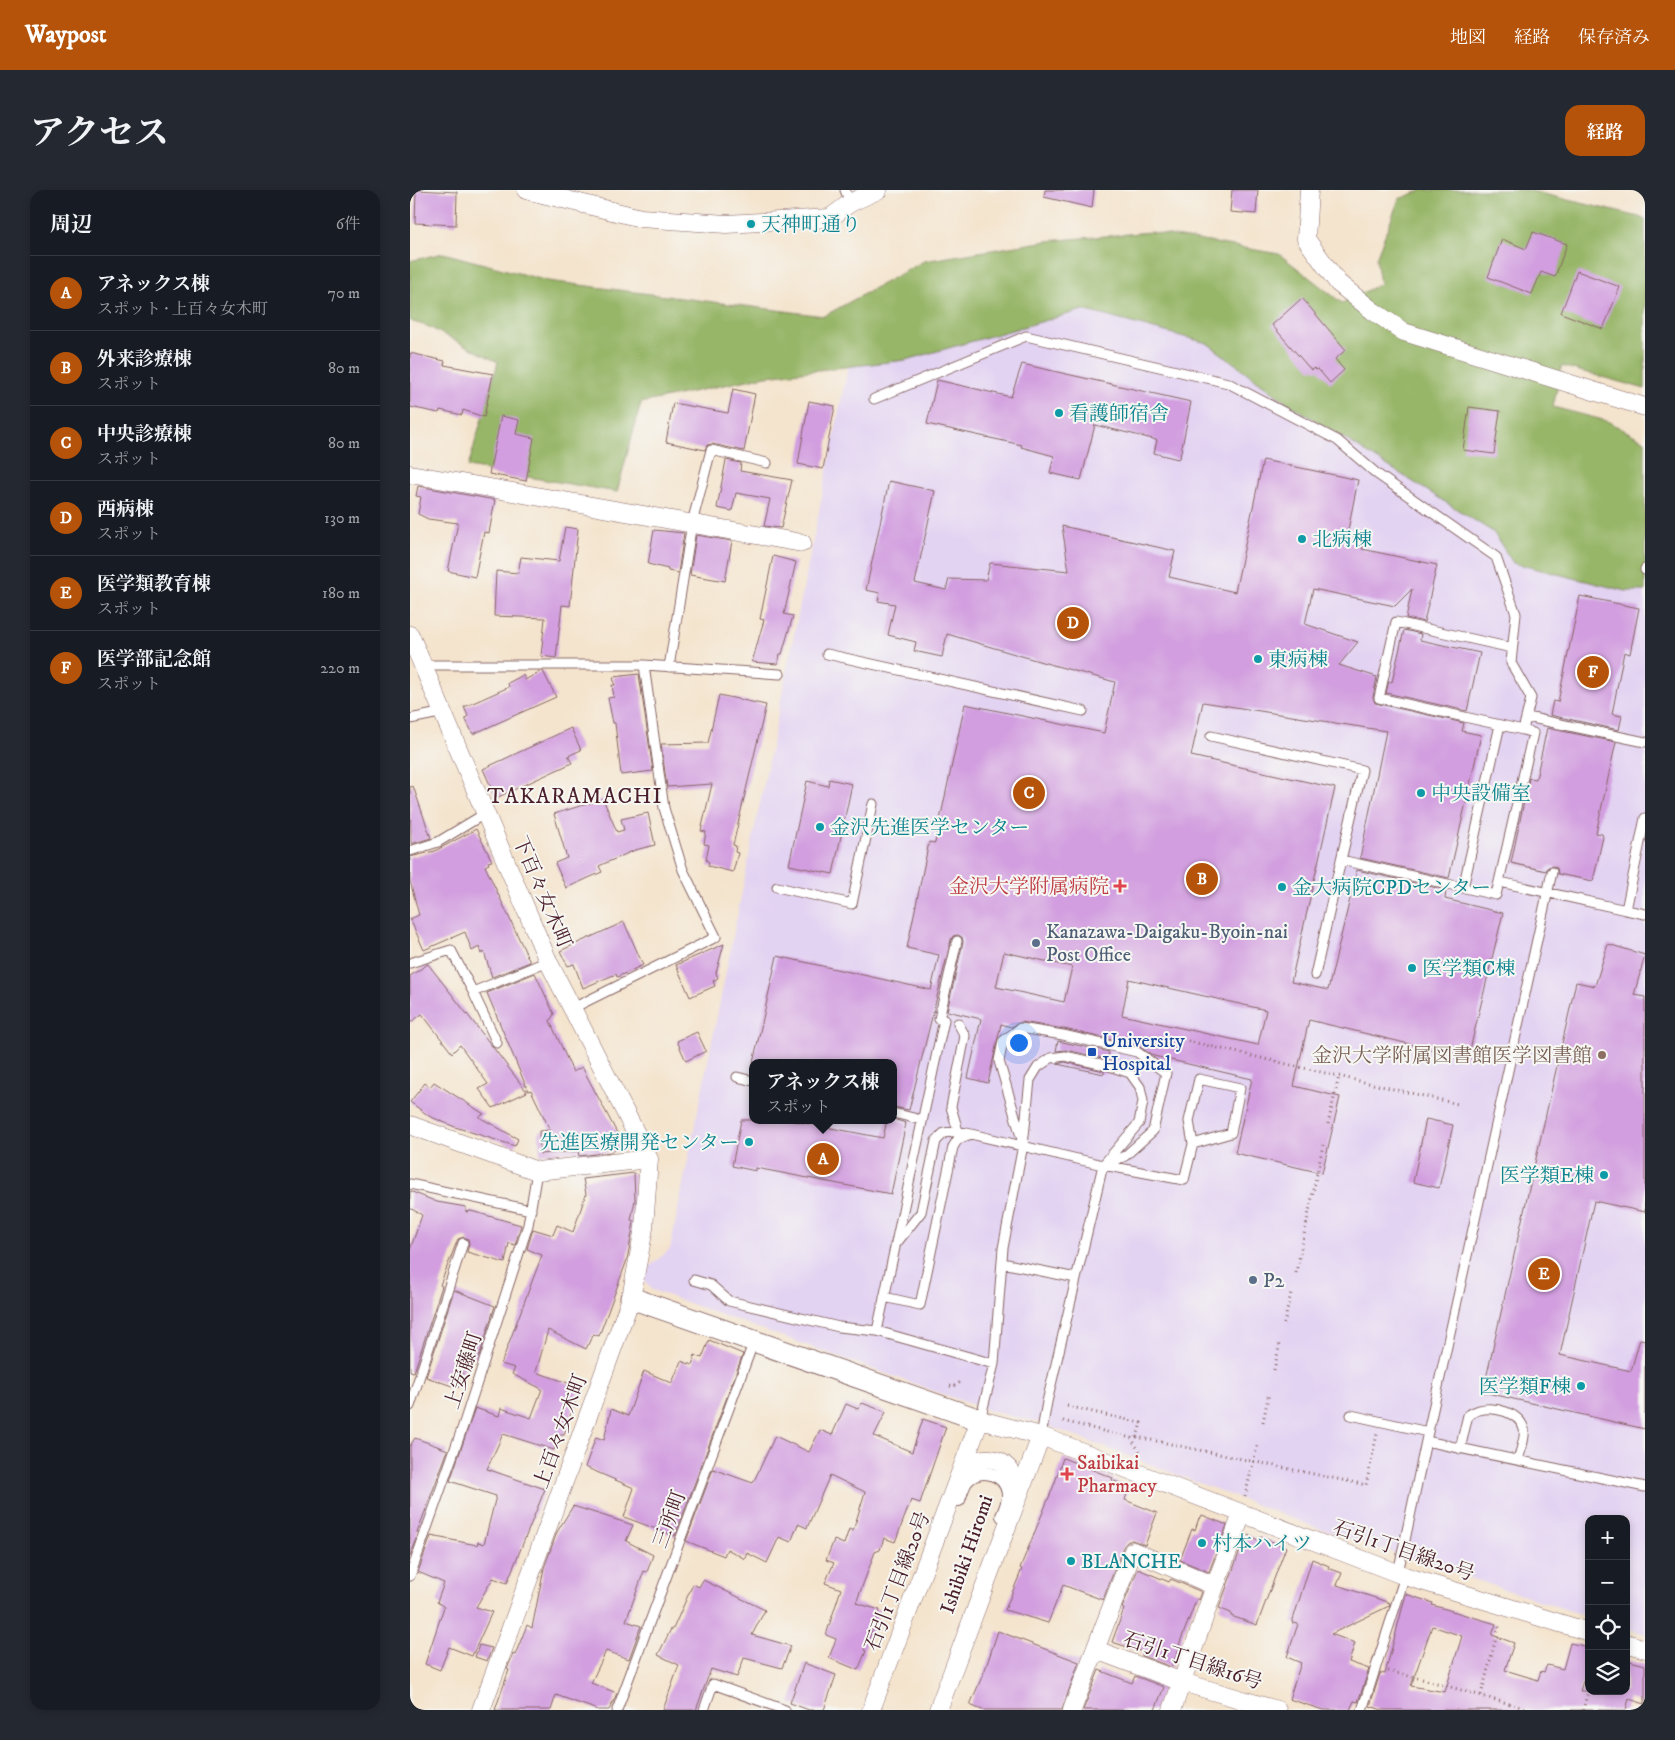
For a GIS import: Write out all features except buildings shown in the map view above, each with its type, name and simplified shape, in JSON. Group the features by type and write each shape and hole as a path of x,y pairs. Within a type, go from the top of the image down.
{"street":[{"path":"526,190 571,195 641,218 726,224 830,218 847,196 878,190"},
{"path":"1310,190 1306,239 1338,283 1404,332 1645,408"},
{"path":"410,474 802,543"},
{"name":"下百々女木町","path":"410,635 548,961 650,1159"},
{"path":"410,1125 537,1171 650,1159"},
{"name":"上百々女木町","path":"480,1710 631,1298 644,1228 650,1159"},
{"path":"631,1298 980,1420"},
{"name":"石引1丁目線20号","path":"872,1710 980,1420 1041,1436 1243,1506 1402,1575 1585,1631"},
{"path":"938,1710 1041,1436"},
{"path":"963,1467 983,1458 997,1460 1009,1468 1021,1490"},
{"name":"Ishibiki Hiromi","path":"880,1710 963,1488 967,1481 977,1474 993,1474 1001,1479 1006,1486 1008,1493 1007,1504 930,1710"},
{"path":"1172,1710 1243,1506"},
{"path":"1072,1710 1133,1551 1215,1586"},
{"path":"1630,1644 1645,1649"},
{"name":"石引1丁目線16号","path":"1096,1650 1182,1682 1271,1709"}],"lane":[{"path":"874,399 1026,336 1228,383 1338,440 1377,474 1496,556 1516,614 1511,663 1531,698 1523,730"},
{"path":"670,667 692,523 711,450 767,463"},
{"path":"1341,860 1496,895 1534,733 1379,698 1396,622 1512,648"},
{"path":"827,654 1083,711"},
{"path":"423,665 644,665 780,674"},
{"path":"573,1008 716,937 683,870 664,808 644,665"},
{"path":"410,719 444,712"},
{"path":"1527,717 1645,742"},
{"path":"1463,888 1500,725"},
{"path":"1211,736 1362,770 1315,975"},
{"path":"777,887 852,904 873,804"},
{"path":"410,851 438,842 486,813"},
{"path":"1626,910 1645,818"},
{"path":"1362,1710 1402,1575 1427,1437 1552,872"},
{"path":"1500,882 1645,914"},
{"path":"877,1331 922,1120 957,941"},
{"path":"410,963 451,950 474,992 497,1043"},
{"path":"474,992 548,961"},
{"path":"958,1024 965,1036 950,1107 958,1131"},
{"path":"1023,1145 999,1061 1003,1041 1020,1028 1063,1035 1137,1052 1166,1072 1153,1131 1125,1156 1103,1165"},
{"path":"980,1420 994,1364 1002,1248 1023,1145 1030,1080 1038,1067 1051,1058 1065,1056 1109,1066 1130,1073 1140,1087 1143,1101 1139,1123 1103,1165 1047,1402 1041,1436"},
{"path":"737,1077 749,1080"},
{"path":"895,1245 920,1212 936,1141 944,1133 958,1131 1103,1165 1184,1180 1193,1144 1189,1121 1198,1079 1240,1088 1231,1133 1193,1144"},
{"path":"897,1115 922,1120"},
{"path":"884,1297 920,1305 953,1147 958,1139 971,1134"},
{"name":"上安藤町","path":"410,1576 463,1426 528,1225 537,1171"},
{"path":"410,1184 531,1210"},
{"path":"410,1406 463,1243"},
{"path":"1002,1262 1076,1278"},
{"path":"694,1280 711,1285 729,1301 840,1327 877,1331 994,1364"},
{"name":"三所町","path":"617,1710 754,1341"},
{"path":"1460,1449 1468,1416 1478,1410 1490,1409 1509,1413 1520,1420 1524,1431 1518,1460"},
{"path":"1352,1414 1460,1449 1645,1486"},
{"path":"704,1710 713,1684 785,1710"}],"path":[{"path":"1188,1041 1458,1104"},
{"path":"1328,1124 1339,1076"},
{"path":"1296,1273 1323,1145"},
{"path":"1284,1324 1291,1293"},
{"path":"1274,1370 1280,1343"},
{"path":"1263,1422 1269,1394"},
{"path":"1067,1406 1141,1423 1137,1437 1366,1485 1378,1431"},
{"path":"1243,1506 1258,1443"},
{"path":"1481,1695 1504,1606"},
{"path":"1375,1668 1531,1710"},
{"path":"1583,1710 1587,1695"}],"shaded area":[{"path":"1081,285 1645,522 1645,1634 1630,1629 1630,1515 1585,1515 1585,1616 1312,1526 1041,1423 990,1411 652,1290 644,1280 649,1267 670,1249 849,362"}],"green space":[{"path":"1422,190 1527,190 1645,220 1645,389 1562,366 1553,407 1607,421 1645,441 1645,591 1626,591 1513,563 1493,532 1286,402 1207,343 1083,310 906,360 766,376 641,403 617,492 468,467 498,362 427,326 410,321 410,261 443,253 548,281 824,316 924,261 1047,241 1151,232 1279,254 1342,303 1380,284 1376,258 1399,199"}],"place":[{"name":"天神町通り","path":"751,224"},
{"name":"看護師宿舎","path":"1059,413"},
{"name":"北病棟","path":"1302,539"},
{"name":"西病棟","path":"1073,623"},
{"name":"東病棟","path":"1258,659"},
{"name":"医学部記念館","path":"1593,672"},
{"name":"中央診療棟","path":"1029,793"},
{"name":"中央設備室","path":"1421,793"},
{"name":"金沢先進医学センター","path":"820,827"},
{"name":"外来診療棟","path":"1202,879"},
{"name":"金沢大学附属病院","path":"1120,886"},
{"name":"金大病院CPDセンター","path":"1282,887"},
{"name":"Kanazawa-Daigaku-Byoin-nai Post Office","path":"1036,943"},
{"name":"医学類C棟","path":"1412,968"},
{"name":"University Hospital","path":"1092,1052"},
{"name":"金沢大学附属図書館医学図書館","path":"1602,1055"},
{"name":"先進医療開発センター","path":"749,1142"},
{"name":"アネックス棟","path":"823,1159"},
{"name":"医学類E棟","path":"1604,1175"},
{"name":"医学類教育棟","path":"1544,1274"},
{"name":"P2","path":"1253,1280"},
{"name":"医学類F棟","path":"1581,1386"},
{"name":"Saibikai Pharmacy","path":"1067,1474"},
{"name":"村本ハイツ","path":"1202,1543"},
{"name":"BLANCHE","path":"1071,1561"}],"district":[{"name":"TAKARAMACHI","path":"575,795"}]}
